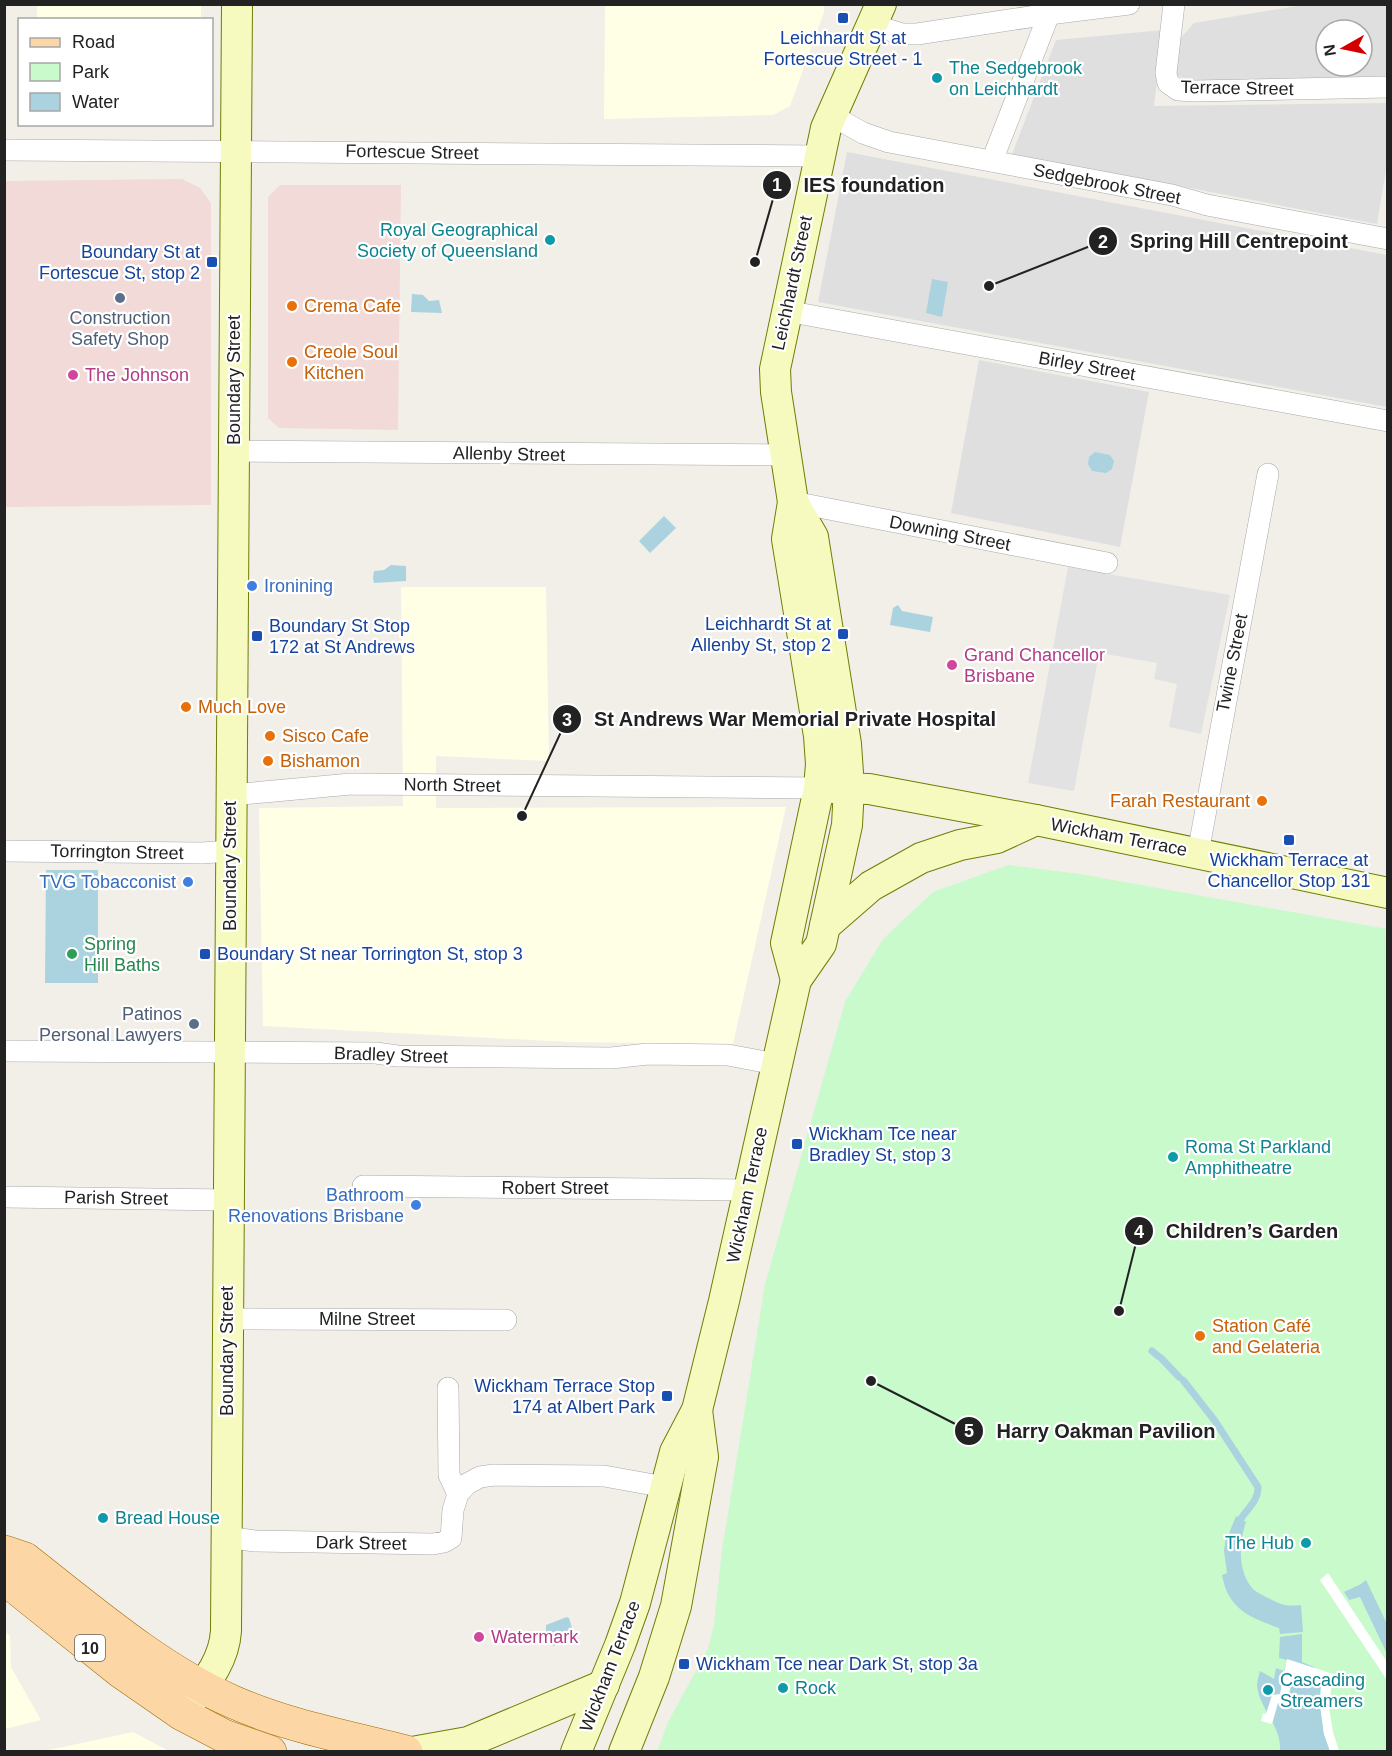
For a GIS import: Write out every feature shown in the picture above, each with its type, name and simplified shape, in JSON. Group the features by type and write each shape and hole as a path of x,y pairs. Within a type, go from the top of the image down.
{"main road":[{"name":"Boundary Street","path":"182,1714 222,1655 225,1641 237,4"},
{"name":"Leichhardt Street","path":"819,788 821,751 787,539 793,502 775,369 826,128 877,15"},
{"name":"Leichhardt Street","path":"793,502 813,537 846,744 849,788"},
{"name":"Wickham Terrace","path":"795,980 786,943 819,788 869,789 1036,820 1388,892"},
{"name":"Wickham Terrace","path":"576,1752 635,1603 675,1452 697,1410 795,980 821,944 847,825 849,788"},
{"path":"825,926 871,886 921,858 960,845 997,838 1036,820"},
{"name":"Wickham Terrace","path":"624,1752 644,1704 675,1606 703,1457 697,1410"},
{"name":"10","path":"4,1552 25,1558 152,1656 230,1701 267,1715 406,1752"},
{"name":"10","path":"4,1574 9,1582 86,1645 182,1714 224,1736 270,1752"},
{"path":"412,1752 468,1742 604,1685"},
{"path":"643,1752 644,1704"}],"street":[{"path":"877,15 902,34 917,34 1129,4"},
{"name":"Terrace Street","path":"1174,4 1166,73 1170,86 1183,91 1388,87"},
{"path":"992,161 1049,14"},
{"name":"Sedgebrook Street","path":"831,115 862,133 882,140 1388,239"},
{"name":"Fortescue Street","path":"4,150 819,156"},
{"name":"Birley Street","path":"786,311 1388,421"},
{"name":"Allenby Street","path":"234,451 785,455"},
{"name":"Twine Street","path":"1198,854 1268,474"},
{"name":"Downing Street","path":"793,502 1107,563"},
{"name":"North Street","path":"231,795 351,784 819,788"},
{"name":"Torrington Street","path":"4,851 230,851"},
{"name":"Bradley Street","path":"4,1051 376,1053 397,1056 611,1058 648,1054 728,1055 776,1064"},
{"name":"Robert Street","path":"363,1186 748,1190"},
{"name":"Parish Street","path":"4,1197 228,1200"},
{"name":"Milne Street","path":"227,1318 506,1320"},
{"name":"Dark Street","path":"226,1537 255,1541 433,1544 451,1538 453,1510 458,1494 449,1475 448,1388"},
{"path":"458,1494 473,1480 495,1475 604,1476 665,1487"}],"shaded area":[{"path":"605,4 824,5 824,12 790,106 773,115 604,119"},
{"path":"37,5 201,5 201,18 37,18"},
{"path":"1303,5 1387,5 1387,76 1374,76 1374,18 1314,18 1314,78 1186,80 1175,74 1179,40 1194,23"},
{"path":"1163,30 1154,106 1387,103 1387,164 1377,224 1012,154 1056,40"},
{"path":"847,152 1387,255 1387,407 818,302"},
{"path":"182,179 200,188 211,203 211,505 5,507 5,181"},
{"path":"280,185 401,185 398,430 279,428 268,418 268,197"},
{"path":"979,360 1149,392 1120,547 951,513"},
{"path":"1068,567 1230,595 1201,734 1169,727 1177,684 1154,679 1157,663 1099,653 1074,791 1028,783"},
{"path":"401,587 546,587 549,761 436,756 436,808 786,807 733,1044 568,1042 263,1026 259,808 403,806"},
{"path":"5,1631 10,1636 11,1667 41,1720 5,1729"},
{"path":"133,1732 169,1751 44,1751"}],"green space":[{"path":"1008,865 1080,874 1387,929 1387,1751 657,1752 668,1722 708,1649 714,1624 722,1550 765,1284 845,1002 883,939 933,892"}],"water":[{"path":"932,279 948,282 942,317 926,313"},
{"path":"412,294 423,295 429,301 439,300 442,313 411,312"},
{"path":"1095,452 1110,455 1114,461 1112,469 1106,473 1092,471 1088,464 1089,457"},
{"path":"664,516 676,528 650,553 639,541"},
{"path":"391,565 406,566 406,581 374,583 374,571 384,570"},
{"path":"898,605 902,611 933,617 930,632 890,625 893,608"},
{"name":"Spring Hill Baths","path":"46,870 98,870 98,983 45,983"},
{"path":"1236,1516 1246,1522 1241,1557 1248,1583 1254,1590 1279,1603 1291,1606 1301,1605 1303,1632 1280,1634 1279,1628 1249,1615 1229,1596 1222,1575 1227,1573 1224,1551 1226,1537"},
{"path":"1366,1580 1387,1624 1387,1654 1360,1597 1349,1600 1344,1592"},
{"path":"567,1617 573,1631 554,1646 546,1643 546,1625"},
{"path":"1302,1634 1302,1662 1314,1667 1321,1684 1320,1705 1324,1734 1330,1751 1280,1751 1278,1734 1259,1694 1257,1683 1260,1671 1274,1679 1276,1668 1284,1671 1287,1660 1279,1658 1280,1637"}],"pier":[{"path":"1328,1573 1387,1662 1387,1680 1320,1580"},
{"path":"1287,1659 1333,1674 1329,1708 1339,1751 1330,1751 1324,1734 1320,1705 1321,1684 1293,1675 1287,1704 1278,1703 1272,1724 1261,1721 1263,1713 1266,1714 1272,1695 1280,1694"}],"waterway":[{"path":"1152,1351 1158,1356"},
{"path":"1161,1358 1179,1377"},
{"path":"1183,1380 1215,1421 1258,1487 1256,1498 1237,1526"}],"place":[{"name":"Leichhardt St at Fortescue Street - 1","path":"843,18"},
{"name":"The Sedgebrook on Leichhardt","path":"937,78"},
{"name":"Royal Geographical Society of Queensland","path":"550,240"},
{"name":"Boundary St at Fortescue St, stop 2","path":"212,262"},
{"name":"IES foundation","path":"755,262"},
{"name":"Spring Hill Centrepoint","path":"989,286"},
{"name":"Construction Safety Shop","path":"120,298"},
{"name":"Crema Cafe","path":"292,306"},
{"name":"Creole Soul Kitchen","path":"292,362"},
{"name":"The Johnson","path":"73,375"},
{"name":"Ironining","path":"252,586"},
{"name":"Leichhardt St at Allenby St, stop 2","path":"843,634"},
{"name":"Boundary St Stop 172 at St Andrews","path":"257,636"},
{"name":"Grand Chancellor Brisbane","path":"952,665"},
{"name":"Much Love","path":"186,707"},
{"name":"Sisco Cafe","path":"270,736"},
{"name":"Bishamon","path":"268,761"},
{"name":"Farah Restaurant","path":"1262,801"},
{"name":"St Andrews War Memorial Private Hospital","path":"522,816"},
{"name":"Wickham Terrace at Chancellor Stop 131","path":"1289,840"},
{"name":"TVG Tobacconist","path":"188,882"},
{"name":"Spring Hill Baths","path":"72,954"},
{"name":"Boundary St near Torrington St, stop 3","path":"205,954"},
{"name":"Patinos Personal Lawyers","path":"194,1024"},
{"name":"Wickham Tce near Bradley St, stop 3","path":"797,1144"},
{"name":"Roma St Parkland Amphitheatre","path":"1173,1157"},
{"name":"Bathroom Renovations Brisbane","path":"416,1205"},
{"name":"Children’s Garden","path":"1119,1311"},
{"name":"Station Café and Gelateria","path":"1200,1336"},
{"name":"Harry Oakman Pavilion","path":"871,1381"},
{"name":"Wickham Terrace Stop 174 at Albert Park","path":"667,1396"},
{"name":"Bread House","path":"103,1518"},
{"name":"The Hub","path":"1306,1543"},
{"name":"Watermark","path":"479,1637"},
{"name":"Wickham Tce near Dark St, stop 3a","path":"684,1664"},
{"name":"Rock","path":"783,1688"},
{"name":"Cascading Streamers","path":"1268,1690"}]}
